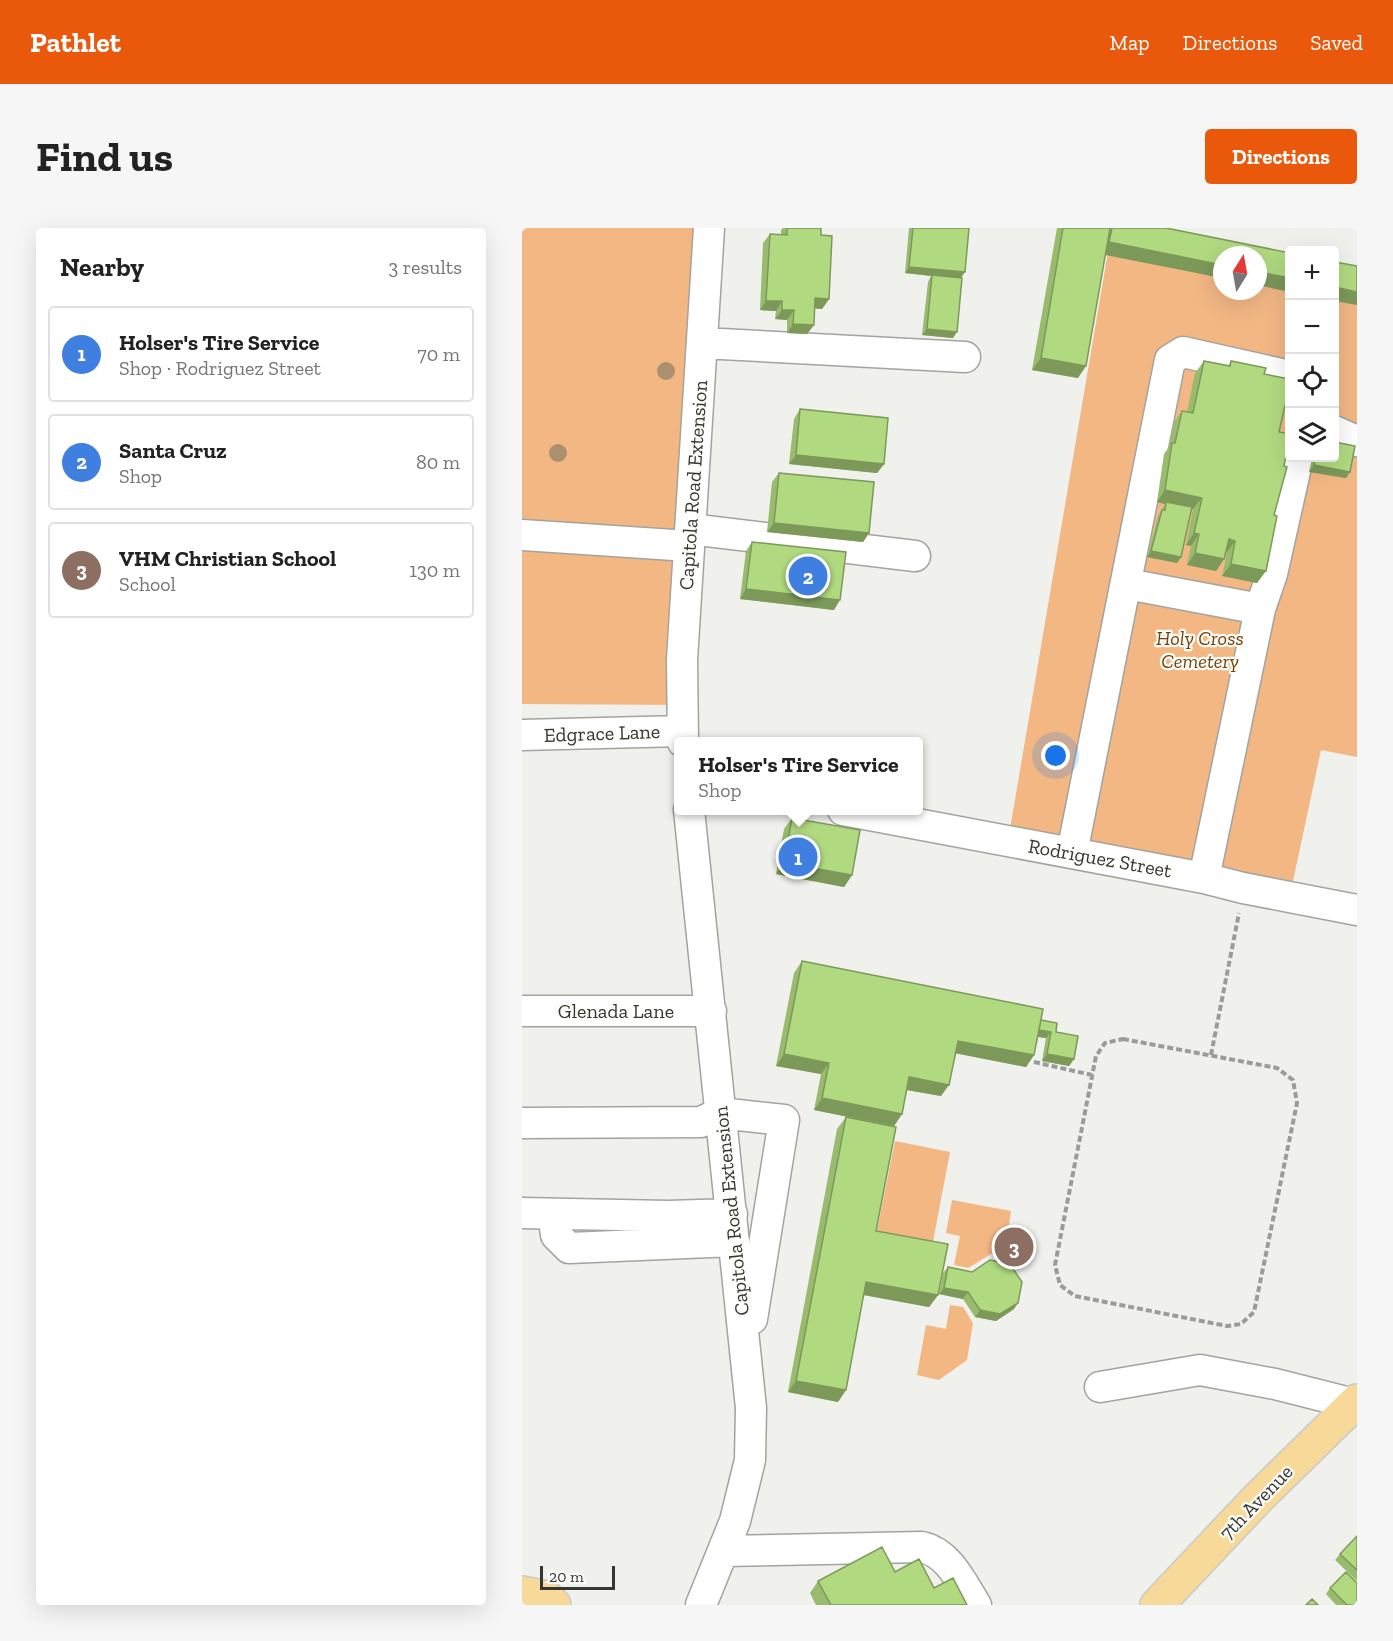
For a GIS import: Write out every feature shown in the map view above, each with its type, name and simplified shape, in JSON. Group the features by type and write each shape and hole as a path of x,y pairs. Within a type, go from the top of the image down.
{"main road":[{"name":"7th Avenue","path":"1157,1605 1258,1498 1355,1402"},
{"path":"522,1593 547,1598 554,1605"}],"street":[{"name":"Capitola Road Extension","path":"683,736 682,660 708,228"},
{"path":"702,343 965,357"},
{"path":"1072,853 1170,360 1183,352 1285,375"},
{"path":"1339,433 1357,441"},
{"path":"1204,878 1260,609 1272,574 1297,462"},
{"path":"522,534 690,538 915,556"},
{"path":"1127,584 1260,609"},
{"name":"Edgrace Lane","path":"522,735 683,736"},
{"name":"Capitola Road Extension","path":"690,815 751,1408 750,1460 735,1521 701,1605"},
{"name":"Rodriguez Street","path":"870,815 1204,878 1357,910"},
{"name":"Glenada Lane","path":"522,1011 711,1011"},
{"path":"522,1123 700,1122 720,1113 783,1120 746,1357"},
{"path":"522,1213 733,1228"},
{"path":"1100,1388 1200,1370 1355,1402"},
{"path":"723,1551 922,1547 935,1550 944,1558 976,1605"}],"path":[{"path":"1211,1055 1244,888"},
{"path":"1123,1039 1211,1055 1277,1068 1293,1080 1297,1103 1254,1312 1241,1324 1227,1326 1075,1296 1060,1285 1054,1265 1096,1056 1105,1043 1123,1039"},
{"path":"1034,1062 1092,1075"}],"green space":[{"path":"522,228 712,228 686,705 522,704"},
{"name":"Holy Cross Cemetery","path":"1110,240 1213,260 1213,300 1267,300 1267,271 1285,275 1285,462 1339,462 1339,285 1357,289 1357,757 1321,750 1290,895 1008,841"},
{"path":"895,1141 950,1152 932,1247 876,1236"},
{"path":"952,1200 1011,1211 1006,1245 968,1268 954,1265 960,1236 946,1233"},
{"path":"950,1305 963,1307 973,1323 967,1360 939,1380 917,1375 926,1325 946,1329"}],"building":[{"path":"787,228 821,228 821,235 832,236 829,299 815,298 814,325 793,324 794,310 782,310 782,301 766,301 770,234 787,235"},
{"path":"913,228 969,228 965,272 909,267"},
{"path":"1063,228 1110,228 1086,366 1041,358"},
{"path":"1112,228 1166,228 1255,246 1213,246 1213,263 1109,242"},
{"path":"1267,248 1285,252 1285,277 1267,274"},
{"path":"1339,263 1357,266 1357,292 1339,288"},
{"path":"932,275 962,278 957,332 927,329"},
{"path":"1204,361 1230,366 1231,361 1266,368 1264,374 1285,378 1285,406 1279,432 1285,433 1284,466 1287,467 1274,515 1277,516 1266,571 1231,564 1235,541 1229,539 1224,559 1195,553 1199,534 1194,533 1202,498 1165,490 1172,443 1175,443 1182,411 1193,413"},
{"path":"800,409 888,418 884,464 796,455"},
{"path":"1339,443 1355,446 1350,472 1314,465 1314,462 1339,462"},
{"path":"779,473 874,482 869,533 774,523"},
{"path":"1166,502 1192,507 1181,557 1151,551"},
{"path":"752,542 846,552 840,600 746,589"},
{"path":"792,818 860,830 852,875 784,863"},
{"path":"802,961 1043,1009 1034,1055 958,1041 949,1085 909,1077 902,1114 822,1098 829,1063 784,1054"},
{"path":"1041,1020 1057,1023 1056,1032 1078,1036 1074,1059 1047,1054 1051,1032 1039,1030"},
{"path":"846,1117 896,1127 876,1231 948,1244 938,1295 866,1282 846,1390 796,1381"},
{"path":"990,1260 1010,1264 1022,1282 1018,1303 1000,1314 980,1310 968,1292 944,1288 948,1267 972,1272"},
{"path":"1357,1536 1357,1570 1340,1554"},
{"path":"882,1547 895,1572 919,1559 934,1588 953,1578 967,1605 831,1605 818,1581"},
{"path":"1346,1572 1357,1583 1357,1605 1347,1605 1330,1588"},
{"path":"1312,1599 1318,1605 1306,1605"}],"place":[{"name":"Santa Cruz","path":"808,576"},
{"name":"Holser's Tire Service","path":"798,857"},
{"name":"VHM Christian School","path":"1014,1247"}]}
